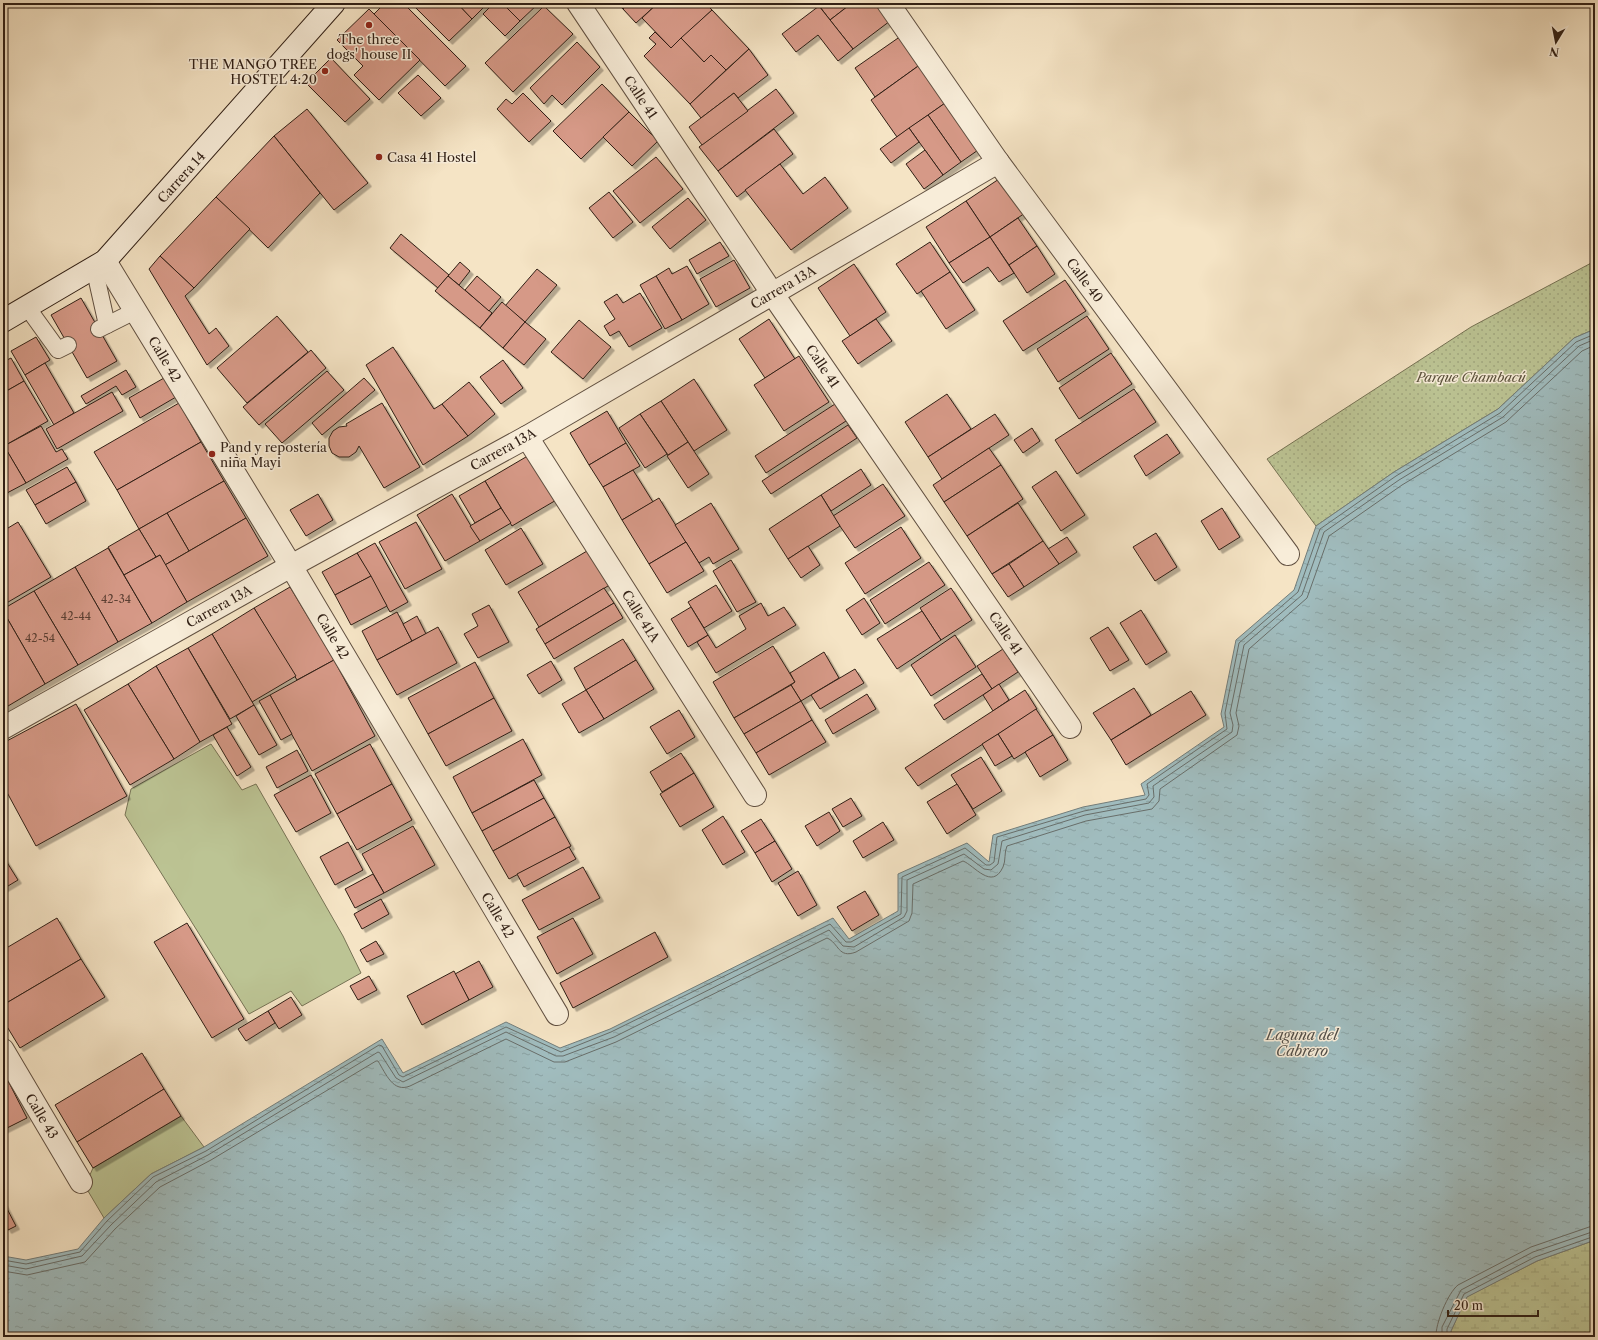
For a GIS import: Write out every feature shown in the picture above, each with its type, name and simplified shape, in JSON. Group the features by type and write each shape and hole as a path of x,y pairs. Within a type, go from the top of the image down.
{"street":[{"name":"Carrera 14","path":"3,321 100,264 334,3"},
{"name":"Calle 41","path":"578,3 772,293 1070,727"},
{"name":"Calle 40","path":"888,3 998,162 1288,554"},
{"name":"Carrera 13A","path":"3,728 291,566 527,437 998,162"},
{"name":"Calle 42","path":"100,264 135,310 291,566 557,1014"},
{"name":"Calle 41A","path":"527,437 755,795"},
{"name":"Calle 43","path":"3,1050 81,1182"}],"lane":[{"path":"100,264 103,327 135,310"},
{"path":"27,307 58,350 68,345"}],"green space":[{"name":"Parque Chambacú","path":"1595,261 1595,329 1574,338 1498,409 1394,472 1316,526 1267,459 1471,327"},
{"path":"211,744 242,790 256,784 343,936 361,973 302,1006 291,991 249,1014 125,815 131,789"},
{"path":"181,1116 204,1147 151,1174 104,1218 85,1186 93,1168"},
{"path":"1595,1240 1595,1337 1451,1337 1451,1331 1466,1297 1537,1261"}],"water":[{"name":"Laguna del Cabrero","path":"1595,329 1595,1240 1537,1261 1467,1297 1451,1331 1451,1337 3,1337 3,1256 26,1260 78,1249 104,1218 151,1174 204,1147 382,1039 403,1073 506,1022 560,1048 610,1029 833,918 849,939 898,911 898,874 967,843 989,862 993,835 1083,807 1145,795 1141,784 1224,727 1221,714 1236,640 1294,590 1316,526 1394,472 1498,409 1574,338"}],"building":[{"path":"385,3 403,3 466,66 445,86 374,14"},
{"path":"411,3 457,3 472,19 449,41"},
{"path":"457,3 488,3 472,19"},
{"path":"494,3 502,3 520,21 505,36 483,14"},
{"path":"502,3 539,3 520,21"},
{"path":"617,3 629,3 623,9"},
{"path":"629,3 658,3 636,23 623,9"},
{"path":"658,3 705,3 712,10 671,48 642,18"},
{"path":"817,3 852,3 830,20"},
{"path":"852,3 877,3 890,21 853,49 830,20"},
{"path":"544,6 573,34 513,92 485,63"},
{"path":"819,6 853,49 838,61 818,35 796,52 782,34"},
{"path":"369,9 420,60 379,100 354,75 363,66 337,40"},
{"path":"712,10 749,49 726,70 711,55 704,62 681,38"},
{"path":"655,32 671,48 681,38 704,62 711,55 726,70 690,104 644,56 656,44 649,38"},
{"path":"901,36 921,64 875,97 855,68"},
{"path":"577,42 600,67 562,105 552,95 544,104 530,88"},
{"path":"749,49 768,75 738,98 734,93 701,118 690,104"},
{"path":"331,58 370,99 345,122 306,83"},
{"path":"921,64 948,101 897,137 871,100"},
{"path":"418,75 441,98 421,116 398,93"},
{"path":"602,84 629,112 581,159 553,131"},
{"path":"776,89 794,113 718,171 699,147"},
{"path":"523,93 551,121 529,142 497,109 506,99 512,104"},
{"path":"734,93 748,111 702,145 689,127"},
{"path":"948,101 981,148 961,162 928,115"},
{"path":"307,109 368,183 334,210 274,136"},
{"path":"629,112 658,141 632,166 603,137"},
{"path":"928,115 961,162 943,175 909,128"},
{"path":"909,128 919,142 891,163 880,149"},
{"path":"774,129 793,154 737,197 718,171"},
{"path":"274,136 320,193 268,248 216,197"},
{"path":"925,150 943,175 924,189 906,164"},
{"path":"656,157 683,189 640,223 613,191"},
{"path":"780,164 803,194 825,177 848,208 791,250 745,190"},
{"path":"1002,177 1025,213 990,237 966,201"},
{"path":"609,192 633,222 613,238 589,208"},
{"path":"216,197 250,229 194,288 160,256"},
{"path":"688,198 706,220 670,249 652,227"},
{"path":"966,201 990,237 949,263 926,227"},
{"path":"1018,218 1037,246 1009,265 990,237"},
{"path":"401,234 449,275 438,288 390,248"},
{"path":"990,237 1014,273 999,282 988,267 963,283 949,263"},
{"path":"720,242 729,256 697,274 689,260"},
{"path":"930,242 950,272 917,294 896,264"},
{"path":"1037,246 1055,274 1027,293 1009,265"},
{"path":"160,256 194,288 185,296 209,334 216,328 229,346 207,365 149,269"},
{"path":"734,260 750,288 716,307 700,279"},
{"path":"460,262 470,271 459,285 448,276"},
{"path":"854,264 886,312 850,336 818,288"},
{"path":"687,266 709,304 682,320 656,276 669,268 672,274"},
{"path":"537,269 557,285 525,322 505,306"},
{"path":"950,272 975,310 946,329 921,291"},
{"path":"448,276 492,313 480,328 435,291"},
{"path":"477,276 501,297 489,311 465,290"},
{"path":"656,276 682,320 665,329 640,285"},
{"path":"1065,280 1086,311 1023,351 1003,321"},
{"path":"640,293 662,328 629,347 619,331 610,336 604,326 615,319 604,302 617,294 623,303"},
{"path":"81,298 117,361 87,378 51,315"},
{"path":"502,302 525,322 503,348 480,328"},
{"path":"277,316 308,352 247,403 217,368"},
{"path":"1087,316 1109,349 1058,382 1037,349"},
{"path":"769,319 795,359 765,378 739,339"},
{"path":"876,319 892,341 858,364 842,341"},
{"path":"579,320 611,347 583,379 551,352"},
{"path":"525,322 546,339 524,365 503,348"},
{"path":"36,337 50,360 25,375 11,351"},
{"path":"393,347 434,409 442,404 468,436 423,465 366,365"},
{"path":"311,350 326,368 259,425 243,407"},
{"path":"1111,353 1132,384 1079,419 1059,388"},
{"path":"799,356 829,402 784,431 754,385"},
{"path":"11,358 24,381 3,393 3,362"},
{"path":"503,360 523,388 501,404 480,377"},
{"path":"45,363 74,413 54,425 25,375"},
{"path":"126,370 136,387 122,395 116,386 86,404 81,396"},
{"path":"327,371 344,390 282,443 265,424"},
{"path":"164,378 176,397 140,418 129,398"},
{"path":"364,378 375,390 322,435 312,423"},
{"path":"694,379 727,430 694,451 661,401"},
{"path":"24,381 48,421 4,446 3,393"},
{"path":"469,382 495,414 468,436 442,404"},
{"path":"1134,389 1156,422 1077,474 1055,440"},
{"path":"112,392 123,411 57,449 46,429"},
{"path":"947,394 971,429 928,457 905,422"},
{"path":"661,401 688,442 668,455 640,414"},
{"path":"179,403 201,442 117,490 94,452"},
{"path":"382,403 420,467 384,488 359,446 356,452 349,457 339,457 332,453 329,446 329,438 333,431 339,427 347,426 346,424"},
{"path":"835,404 846,421 766,473 755,456"},
{"path":"607,411 626,443 589,465 570,433"},
{"path":"640,414 667,454 645,468 619,428"},
{"path":"995,414 1009,435 942,479 928,457"},
{"path":"848,425 857,438 771,494 762,481"},
{"path":"41,426 56,452 62,449 68,459 26,483 4,446"},
{"path":"1032,428 1040,441 1023,453 1014,440"},
{"path":"1167,434 1180,453 1146,476 1134,456"},
{"path":"201,442 224,481 139,529 117,490"},
{"path":"688,442 709,474 688,488 667,456"},
{"path":"626,443 640,466 603,487 589,465"},
{"path":"3,444 26,483 7,493 3,486"},
{"path":"989,448 1001,465 944,502 933,485"},
{"path":"531,454 558,499 512,526 485,481"},
{"path":"1001,465 1023,499 967,536 944,502"},
{"path":"67,467 76,482 35,505 26,490"},
{"path":"861,469 871,485 831,511 821,495"},
{"path":"633,470 653,502 622,520 603,487"},
{"path":"1056,471 1085,515 1061,531 1032,487"},
{"path":"224,481 246,518 189,551 167,513"},
{"path":"485,481 501,508 475,523 459,496"},
{"path":"76,482 86,501 46,524 35,505"},
{"path":"883,484 905,516 855,548 833,516"},
{"path":"318,494 333,520 306,536 290,510"},
{"path":"452,494 480,541 445,561 417,515"},
{"path":"821,495 840,526 788,559 769,529"},
{"path":"659,498 686,542 649,564 622,520"},
{"path":"711,503 739,549 713,564 709,557 699,563 675,525"},
{"path":"1018,503 1043,541 992,574 967,536"},
{"path":"501,508 511,523 480,541 470,526"},
{"path":"1222,508 1240,537 1219,550 1201,521"},
{"path":"167,513 189,551 165,565 160,555 156,557 139,529"},
{"path":"246,518 268,556 187,602 165,565"},
{"path":"18,522 51,577 3,605 3,531"},
{"path":"416,522 442,569 405,589 379,542"},
{"path":"901,527 921,558 865,594 845,563"},
{"path":"521,528 543,564 506,585 485,550"},
{"path":"139,529 156,557 124,575 108,547"},
{"path":"1156,533 1177,567 1155,581 1133,547"},
{"path":"1067,537 1077,552 1059,564 1048,549"},
{"path":"1043,541 1059,564 1024,587 1009,564"},
{"path":"686,542 704,571 667,593 649,564"},
{"path":"375,543 408,602 390,612 357,553"},
{"path":"808,546 820,565 801,578 788,559"},
{"path":"108,548 152,623 118,642 75,567"},
{"path":"592,548 613,583 539,627 518,592"},
{"path":"357,553 371,576 335,595 322,572"},
{"path":"160,555 187,602 152,623 124,575"},
{"path":"731,560 756,602 737,612 713,571"},
{"path":"929,562 945,585 885,624 870,600"},
{"path":"1009,564 1024,587 1008,597 992,574"},
{"path":"75,567 118,642 78,665 34,591"},
{"path":"371,576 387,606 351,625 335,595"},
{"path":"716,585 732,611 704,628 688,602"},
{"path":"290,587 334,660 297,680 254,608"},
{"path":"604,588 614,603 545,644 536,629"},
{"path":"951,588 972,620 941,640 920,608"},
{"path":"34,591 78,665 45,684 3,611 3,609"},
{"path":"864,598 880,623 862,635 846,610"},
{"path":"614,603 623,618 554,659 545,644"},
{"path":"761,603 768,616 784,607 796,625 716,673 697,642 708,635 716,648 746,629 739,616"},
{"path":"489,605 509,642 478,658 464,634 478,626 472,614"},
{"path":"691,607 708,635 688,647 671,619"},
{"path":"254,608 296,676 252,702 212,634"},
{"path":"1141,610 1167,652 1146,665 1120,623"},
{"path":"3,611 45,684 3,709"},
{"path":"922,611 941,640 897,669 877,639"},
{"path":"397,612 412,641 377,660 362,631"},
{"path":"417,616 426,634 412,641 403,624"},
{"path":"438,627 457,663 397,695 377,660"},
{"path":"1108,627 1129,660 1110,671 1090,638"},
{"path":"212,634 254,705 230,719 188,648"},
{"path":"955,635 976,667 931,696 911,665"},
{"path":"623,639 636,660 586,690 574,668"},
{"path":"773,646 795,682 734,718 713,682"},
{"path":"188,648 232,724 200,742 156,666"},
{"path":"1003,649 1018,672 992,689 977,666"},
{"path":"824,652 839,678 801,701 791,685 795,682 790,673"},
{"path":"334,660 375,736 312,771 270,695"},
{"path":"636,660 654,689 604,719 586,690"},
{"path":"551,661 562,680 539,694 527,675"},
{"path":"475,662 494,698 428,734 408,698"},
{"path":"156,666 200,742 174,759 128,684"},
{"path":"855,669 864,683 820,709 811,695"},
{"path":"982,674 992,689 944,720 934,705"},
{"path":"128,684 174,759 130,785 84,710"},
{"path":"999,684 1009,700 993,711 983,695"},
{"path":"791,685 801,701 744,734 734,718"},
{"path":"1134,688 1151,715 1111,740 1093,713"},
{"path":"586,690 604,719 579,733 562,704"},
{"path":"1025,690 1037,709 918,786 905,768"},
{"path":"1191,691 1206,715 1126,765 1111,740"},
{"path":"867,694 876,709 833,734 825,720"},
{"path":"270,695 292,734 281,740 259,701"},
{"path":"494,698 512,731 446,766 428,734"},
{"path":"801,701 812,720 756,753 744,734"},
{"path":"76,704 127,796 36,846 3,785 3,743"},
{"path":"254,705 277,745 259,755 236,716"},
{"path":"1036,709 1053,735 1014,759 998,734"},
{"path":"679,710 695,737 667,754 650,727"},
{"path":"812,720 826,742 769,775 756,753"},
{"path":"227,727 251,767 237,776 213,735"},
{"path":"998,734 1012,756 995,766 982,744"},
{"path":"1053,735 1068,760 1040,777 1025,752"},
{"path":"523,739 542,775 472,813 453,777"},
{"path":"370,744 392,784 337,814 315,774"},
{"path":"297,750 308,771 277,788 266,767"},
{"path":"681,753 694,773 662,792 650,772"},
{"path":"981,757 1002,791 973,809 951,775"},
{"path":"694,773 714,807 680,827 660,794"},
{"path":"311,775 331,813 296,832 274,795"},
{"path":"534,780 544,798 482,831 472,813"},
{"path":"392,784 412,820 357,850 337,814"},
{"path":"957,784 976,815 947,834 927,802"},
{"path":"544,798 555,817 493,851 482,831"},
{"path":"851,798 862,816 843,827 832,809"},
{"path":"829,812 840,831 817,846 805,826"},
{"path":"723,816 745,852 723,865 702,830"},
{"path":"555,817 571,846 509,879 493,851"},
{"path":"761,819 775,841 755,853 741,831"},
{"path":"883,822 894,840 863,858 853,841"},
{"path":"413,826 435,865 384,893 362,854"},
{"path":"775,841 792,869 772,882 755,853"},
{"path":"348,842 363,870 335,885 320,857"},
{"path":"569,847 576,859 524,887 517,874"},
{"path":"3,856 18,880 3,889"},
{"path":"583,867 600,898 539,930 522,900"},
{"path":"798,871 817,905 798,916 778,883"},
{"path":"373,874 384,893 355,908 345,889"},
{"path":"865,891 879,915 852,931 837,907"},
{"path":"381,899 389,914 362,929 354,914"},
{"path":"57,918 81,959 3,1005 3,950"},
{"path":"573,918 593,954 557,974 537,937"},
{"path":"187,923 244,1019 212,1038 154,942"},
{"path":"655,932 668,957 573,1008 560,983"},
{"path":"376,941 384,954 367,962 360,950"},
{"path":"81,959 105,997 20,1048 3,1020 3,1005"},
{"path":"479,961 493,987 469,1000 455,974"},
{"path":"454,971 469,1000 422,1025 407,996"},
{"path":"369,976 377,990 358,1000 350,986"},
{"path":"291,997 302,1015 279,1029 268,1011"},
{"path":"268,1011 275,1023 246,1041 238,1029"},
{"path":"142,1053 164,1089 77,1142 55,1105"},
{"path":"3,1071 27,1118 3,1130"},
{"path":"164,1089 181,1116 93,1168 77,1142"},
{"path":"3,1201 16,1226 8,1230 3,1222"}],"place":[{"name":"The three dogs' house II","path":"369,25"},
{"name":"THE MANGO TREE HOSTEL 4:20","path":"325,71"},
{"name":"Casa 41 Hostel","path":"379,157"},
{"name":"Pand y repostería niña Mayi","path":"212,454"}]}
